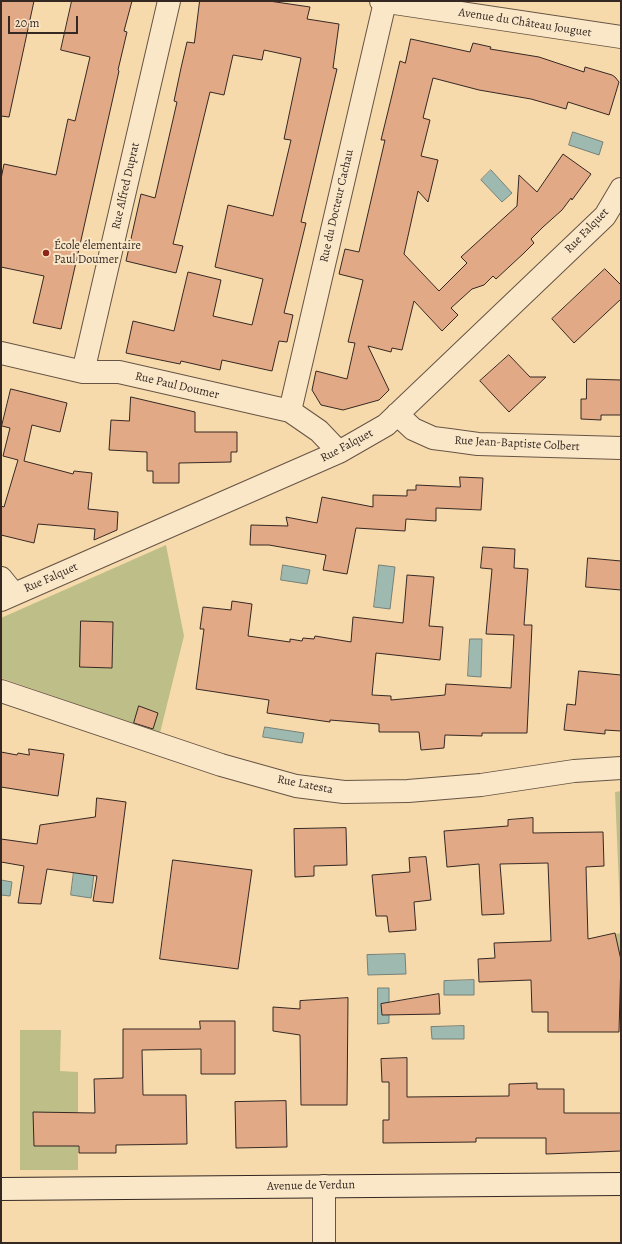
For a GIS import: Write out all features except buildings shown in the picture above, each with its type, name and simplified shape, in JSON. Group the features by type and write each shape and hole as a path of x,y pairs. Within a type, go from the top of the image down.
{"street":[{"name":"Rue Alfred Duprat","path":"83,372 169,1"},
{"name":"Avenue du Château Jouguet","path":"383,1 621,37"},
{"name":"Rue du Docteur Cachau","path":"290,411 383,1"},
{"name":"Rue Falquet","path":"8,598 339,452 386,425 605,216 621,189"},
{"name":"Rue Paul Doumer","path":"1,353 83,372 119,372 290,411 319,431 339,452"},
{"name":"Rue Jean-Baptiste Colbert","path":"397,414 413,428 433,438 443,440 478,444 621,448"},
{"path":"1,578 8,598"},
{"name":"Rue Latesta","path":"1,691 221,765 296,786 344,792 408,791 481,785 574,770 621,768"},
{"name":"Avenue de Verdun","path":"1,1190 621,1184"},
{"path":"324,1186 324,1243"}],"green space":[{"path":"166,545 184,636 160,733 1,678 1,618"},
{"path":"621,791 621,933 615,792"},
{"path":"621,933 621,963 601,969 594,938"},
{"path":"20,1030 61,1030 60,1071 78,1072 78,1170 20,1170"}],"water":[{"path":"573,132 603,142 599,155 569,145"},
{"path":"491,170 512,193 502,202 481,180"},
{"path":"283,565 310,570 307,584 281,580"},
{"path":"379,565 395,567 390,609 374,607"},
{"path":"470,639 482,639 481,677 468,676"},
{"path":"265,727 304,733 302,743 263,737"},
{"path":"74,871 94,874 91,898 71,895"},
{"path":"1,880 12,882 10,896 1,895"},
{"path":"405,954 406,974 368,975 367,955"},
{"path":"474,980 474,995 444,995 444,981"},
{"path":"378,988 389,988 389,1023 378,1024"},
{"path":"464,1026 464,1039 432,1039 431,1027"}],"place":[{"name":"École élementaire Paul Doumer","path":"46,253"}]}
